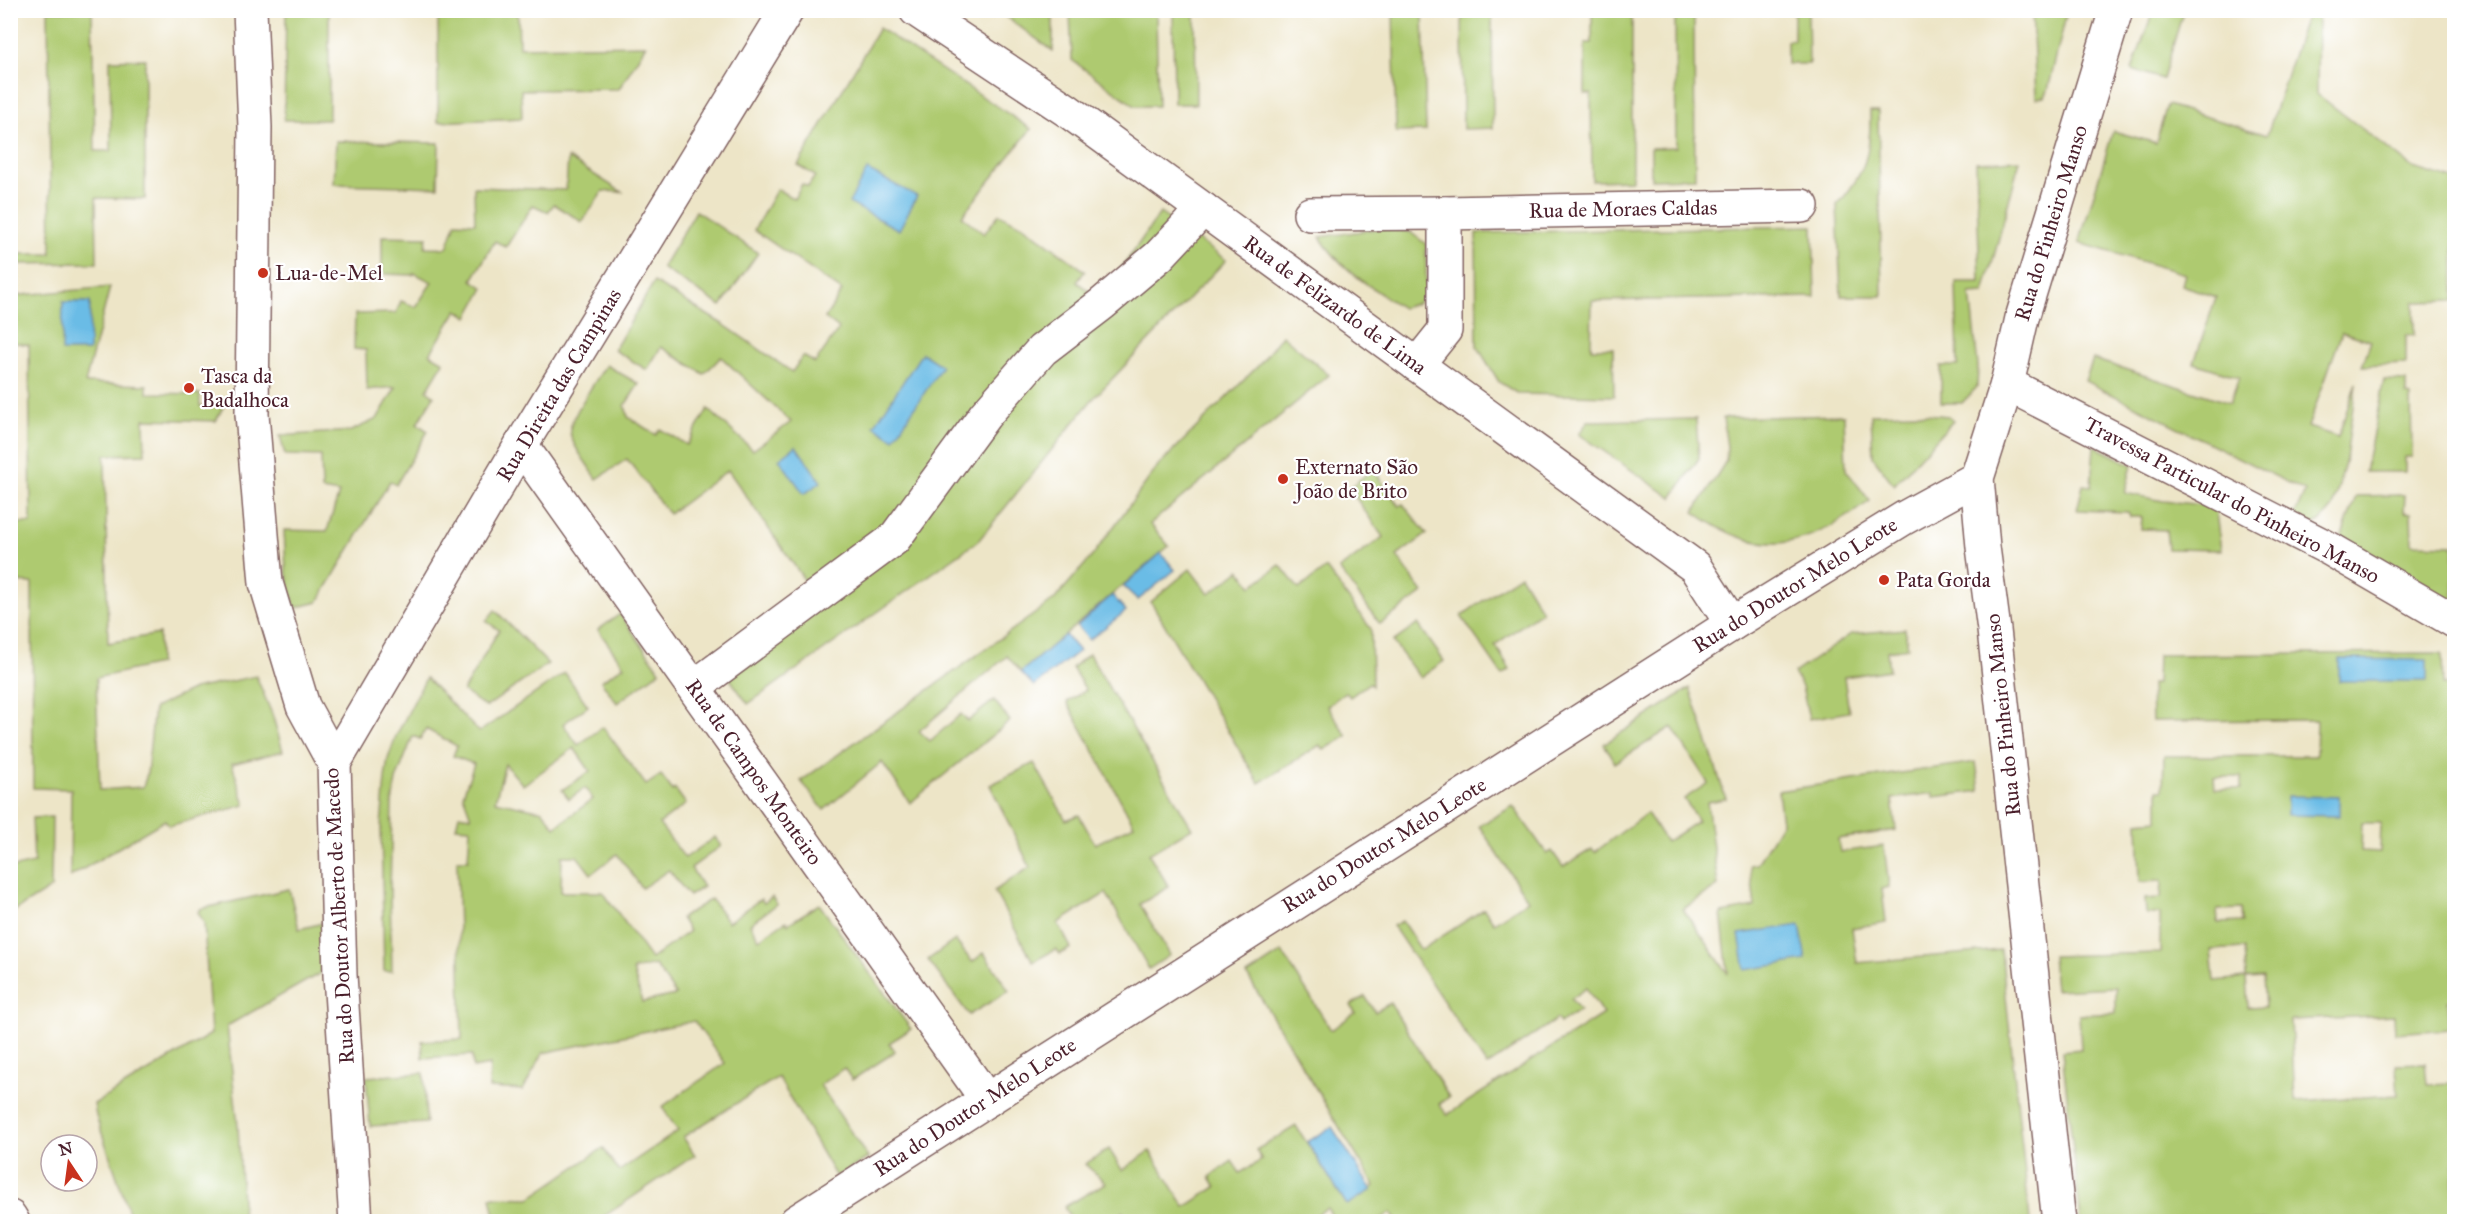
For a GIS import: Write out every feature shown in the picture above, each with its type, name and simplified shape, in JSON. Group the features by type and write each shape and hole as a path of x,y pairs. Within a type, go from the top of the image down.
{"street":[{"name":"Rua do Doutor Alberto de Macedo","path":"250,10 255,127 252,414 266,583 303,705 334,763 340,975 356,1221"},
{"name":"Rua Direita das Campinas","path":"334,763 521,445 788,10"},
{"name":"Rua de Felizardo de Lima","path":"916,10 1068,111 1695,567 1732,624"},
{"name":"Rua do Pinheiro Manso","path":"2059,1221 1977,478 2007,384 2022,318 2116,10"},
{"name":"Rua de Moraes Caldas","path":"1310,214 1802,206"},
{"path":"694,687 894,539 985,415 1042,350 1102,304 1158,256 1203,209"},
{"path":"1418,364 1445,330 1445,213"},
{"name":"Travessa Particular do Pinheiro Manso","path":"2007,384 2330,549 2454,621"},
{"name":"Rua de Campos Monteiro","path":"521,445 987,1100"},
{"name":"Rua do Doutor Melo Leote","path":"796,1221 1732,624 1904,518 1977,478"},
{"path":"10,1217 13,1221"}],"green space":[{"path":"48,11 92,11 95,151 111,151 110,60 145,59 145,199 96,198 97,263 11,264 11,254 51,254"},
{"path":"286,11 329,11 329,120 284,120"},
{"path":"438,11 518,13 519,47 646,45 619,89 521,90 522,118 438,122"},
{"path":"1393,11 1423,11 1426,131 1396,132"},
{"path":"1462,11 1492,11 1493,128 1463,129"},
{"path":"1592,11 1632,11 1632,180 1592,181 1591,94 1585,94 1585,43 1592,43"},
{"path":"1675,11 1694,11 1695,178 1651,179 1651,148 1676,147"},
{"path":"1794,11 1808,11 1809,64 1787,64 1787,41 1794,40"},
{"path":"2032,11 2067,12 2048,90 2045,97 2036,98"},
{"path":"2153,11 2183,12 2163,79 2132,70"},
{"path":"2308,11 2318,11 2317,94 2413,168 2454,180 2454,301 2414,302 2414,335 2406,335 2406,364 2362,366 2371,341 2342,332 2308,427 2338,437 2356,383 2346,459 2333,507 2320,522 2306,527 2293,519 2305,491 2085,381 2093,359 2230,403 2239,377 2194,363 2216,297 2182,285 2185,274 2079,243 2113,131 2156,143 2167,105 2267,135"},
{"path":"1156,12 1158,106 1135,106 1072,60 1070,13"},
{"path":"1173,12 1195,12 1196,104 1174,104"},
{"path":"1001,13 1053,13 1053,51"},
{"path":"879,28 1031,129 962,216 984,234 999,214 1023,226 1085,271 1077,282 1100,299 1160,213 1226,260 1091,401 979,540 748,704 727,675 810,588 728,470 669,514 627,459 597,479 576,448 571,435 571,424 606,365 639,384 625,405 628,417 656,435 660,429 687,445 708,409 753,450 791,422 721,357 704,374 661,347 647,370 614,350 654,282 724,325 792,372 803,356 815,363 839,329 825,318 842,291 754,230 777,189 794,199 802,184 808,187 815,176 798,165"},
{"path":"1870,111 1878,111 1882,296 1841,296 1837,205 1855,183 1865,162 1868,151"},
{"path":"336,141 439,143 438,187 334,184"},
{"path":"568,158 622,192 603,191 582,222 554,204 548,212 533,205 506,247 495,241 472,280 484,288 468,317 457,310 430,354 444,362 427,390 434,396 417,424 428,431 396,485 390,481 318,602 295,608 286,571 284,530 327,531 339,493 322,490 321,456 285,455 280,436 351,431 377,419 396,387 367,390 366,350 354,349 355,314 396,313 401,301 416,307 432,282 414,273 413,275 382,274 382,236 427,237 425,247 447,248 456,222 475,223 474,187 566,190"},
{"path":"2020,160 1984,293 1970,294 1978,366 1977,387 1962,403 1941,403 1941,366 1958,366 1956,282 1980,282 1976,162"},
{"path":"696,211 758,253 721,306 662,268"},
{"path":"1813,226 1815,297 1592,301 1591,348 1613,348 1614,396 1518,394 1499,382 1477,346 1476,233"},
{"path":"1383,228 1410,232 1426,244 1426,293 1418,303 1402,308 1379,293 1346,268 1320,237"},
{"path":"110,287 85,383 147,385 147,393 200,394 200,406 224,405 216,421 144,419 145,454 105,455 108,643 159,634 159,664 96,678 100,790 143,787 147,774 154,708 194,689 256,676 272,714 283,751 232,764 245,805 169,826 165,820 70,877 71,789 33,788 32,583 13,582 13,523 31,523 29,345 11,342 11,296"},
{"path":"1282,335 1329,375 1150,524 1169,546 1021,672 1007,656 919,731 930,741 961,714 968,721 994,700 1010,721 910,803 882,762 824,810 801,781 1054,600 1093,555 1159,465 1260,364"},
{"path":"2384,380 2406,381 2406,395 2411,396 2412,457 2405,457 2405,472 2365,472"},
{"path":"1916,413 1948,416 1953,421 1894,485 1873,457 1871,414"},
{"path":"1844,415 1846,470 1870,501 1847,517 1804,538 1783,542 1762,542 1741,538 1718,528 1694,512 1726,461 1727,447 1723,418"},
{"path":"1696,419 1699,458 1672,498 1579,434 1588,421"},
{"path":"2094,446 2132,465 2125,493 2163,501 2215,506 2221,550 2168,549 2166,530 2141,529 2142,517 2130,517 2128,512 2077,510 2083,485 2091,486"},
{"path":"1373,469 1399,506 1403,504 1427,534 1397,556 1423,593 1380,624 1339,569 1383,537 1349,488"},
{"path":"2405,495 2404,512 2411,513 2412,544 2454,545 2454,607 2339,544 2356,496"},
{"path":"1280,565 1299,589 1326,568 1371,629 1372,686 1369,683 1350,697 1346,692 1327,706 1347,736 1324,750 1320,745 1259,783 1151,602 1190,569 1209,594 1240,570 1252,586"},
{"path":"1520,575 1542,611 1495,645 1510,669 1502,675 1461,616"},
{"path":"495,610 548,664 486,707 463,691 499,630 486,621"},
{"path":"620,614 660,671 617,703 601,681 624,666 598,630"},
{"path":"1418,624 1444,661 1420,678 1393,642"},
{"path":"1905,629 1908,648 1887,651 1889,670 1844,677 1849,712 1809,719 1802,687 1794,673 1851,634"},
{"path":"2442,653 2443,685 2454,685 2454,1000 2448,1001 2450,1029 2395,1033 2394,1015 2291,1020 2295,1101 2398,1095 2396,1064 2425,1063 2427,1084 2454,1083 2454,1221 2081,1221 2062,1051 2081,1049 2079,1015 2116,1013 2116,987 2055,990 2052,956 2160,953 2160,914 2146,914 2145,899 2161,898 2162,881 2140,882 2138,822 2158,820 2158,790 2163,790 2164,756 2316,756 2317,720 2152,721 2151,684 2157,684 2158,655","holes":["2214,777 2241,777 2241,789 2215,789","2362,823 2381,823 2380,852 2361,851","2241,909 2242,922 2218,923 2217,910","2244,948 2246,978 2214,981 2211,950","2263,977 2265,1007 2248,1008 2246,978"]},
{"path":"1089,654 1192,828 1149,854 1169,887 1140,904 1170,955 1149,969 1106,893 1058,923 1071,948 1060,954 1056,949 1033,962 994,891 1030,867 990,785 1034,763 1066,820 1079,815 1095,844 1134,825 1067,702 1086,690 1072,668"},
{"path":"565,673 588,706 563,724 578,745 603,727 646,785 661,775 673,791 675,789 686,804 659,824 685,858 715,837 721,846 691,868 703,887 689,896 669,870 642,888 617,854 591,874 577,856 562,856 561,892 603,892 651,959 689,931 681,918 711,899 728,922 761,899 764,903 772,897 777,904 750,924 759,939 786,921 788,924 819,904 911,1029 889,1043 895,1052 852,1080 844,1068 820,1085 868,1158 836,1177 778,1077 683,1137 695,1155 597,1221 496,1221 491,1197 530,1198 603,1148 619,1171 678,1131 662,1107 725,1063 694,1021 543,1053 523,1090 489,1088 490,1065 473,1068 472,1055 423,1058 422,1041 462,1039 457,860 468,860 470,828 456,827 459,815 471,817 463,795 474,764 453,756 457,746 426,729 420,739 413,736 396,780 392,803 390,894 392,971 384,971 381,827 388,759 396,736 426,678 479,732","holes":["574,748 590,771 562,790 569,799 585,788 593,799 555,827 543,811 495,801 505,764 523,785","655,965 676,995 642,1002 633,970"]},
{"path":"1690,688 1726,799 1707,802 1718,886 1683,909 1728,974 1721,913 1755,907 1750,865 1757,864 1782,823 1778,791 1976,762 1980,791 1934,797 1933,793 1892,799 1896,830 1838,839 1840,852 1884,846 1889,887 1882,889 1886,922 1852,928 1857,963 2001,950 2030,1221 1397,1222 1391,1213 1377,1221 1336,1222 1327,1208 1307,1221 1129,1221 1123,1212 1112,1218 1114,1221 1073,1222 1064,1207 1106,1183 1085,1164 1109,1149 1122,1170 1150,1151 1185,1207 1216,1187 1210,1177 1232,1161 1240,1173 1262,1160 1256,1150 1296,1126 1347,1205 1375,1186 1247,975 1282,952 1331,1030 1355,1013 1351,1005 1365,996 1375,1012 1390,1003 1449,1097 1439,1104 1447,1115 1603,1014 1586,988 1571,999 1580,1010 1560,1023 1557,1019 1487,1066 1393,926 1402,921 1421,950 1484,909 1494,923 1528,900 1479,826 1513,806 1547,854 1552,851 1563,867 1592,849 1595,852 1647,813 1666,842 1698,821 1684,799 1708,783 1672,727 1615,763 1604,744"},
{"path":"52,817 51,888 11,913 11,868 34,863 32,818"},
{"path":"289,889 299,929 327,922 331,967 227,1026 238,1126 243,1221 132,1221 96,1116 94,1104 211,1034 204,923 198,912 200,909"},
{"path":"955,940 972,962 984,953 1009,991 969,1015 928,960"},
{"path":"424,1073 426,1123 370,1126 366,1077"}],"water":[{"path":"867,170 917,196 899,230 849,203"},
{"path":"63,302 90,302 89,351 62,351"},
{"path":"922,353 942,366 894,439 874,426"},
{"path":"796,446 821,482 804,494 779,459"},
{"path":"1161,553 1175,570 1138,600 1123,586"},
{"path":"1112,595 1126,611 1089,640 1077,626"},
{"path":"1065,635 1079,651 1034,686 1021,672"},
{"path":"2339,659 2427,660 2427,681 2339,681"},
{"path":"2287,796 2339,797 2339,816 2287,815"},
{"path":"1800,925 1806,960 1745,970 1739,934"},
{"path":"1332,1127 1372,1190 1347,1205 1307,1142"}],"place":[{"name":"Lua-de-Mel","path":"263,273"},
{"name":"Tasca da Badalhoca","path":"189,388"},
{"name":"Externato São João de Brito","path":"1283,479"},
{"name":"Pata Gorda","path":"1884,580"}]}
